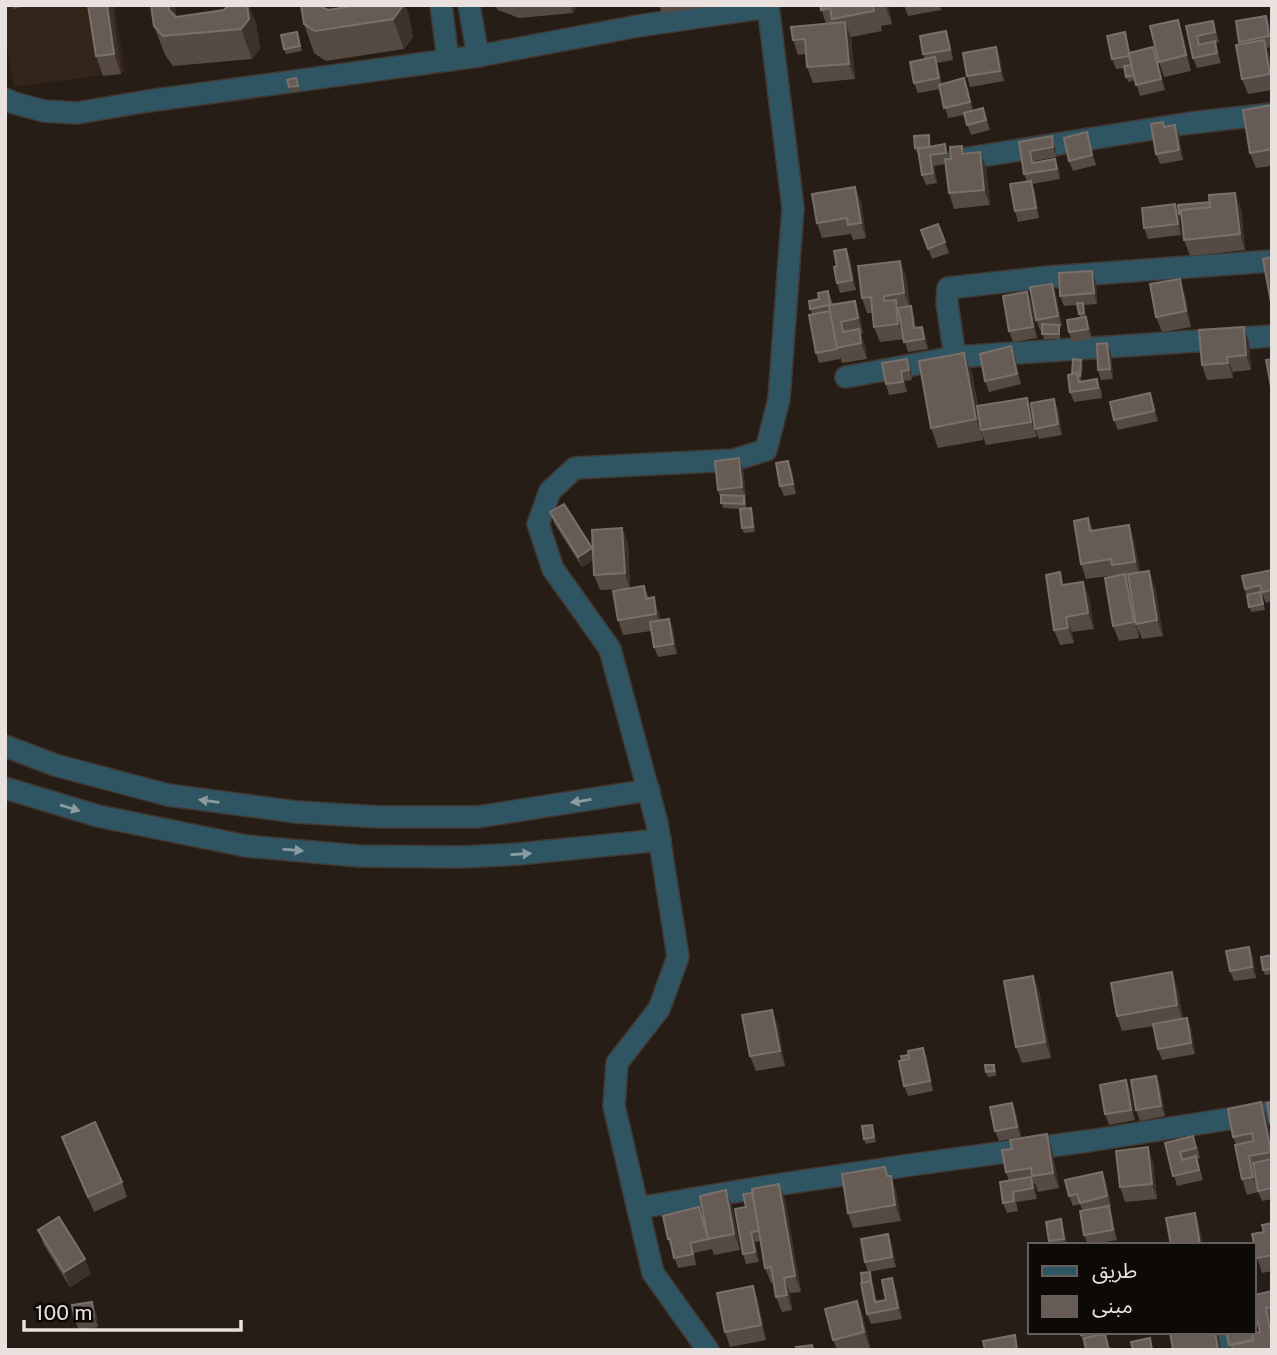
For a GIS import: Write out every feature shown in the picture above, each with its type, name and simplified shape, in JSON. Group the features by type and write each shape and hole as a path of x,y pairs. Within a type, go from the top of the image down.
{"street":[{"path":"440,5 448,60"},
{"path":"469,5 478,56"},
{"path":"5,99 44,111 77,113 478,56 638,26 768,6 793,208 779,399 766,450 734,460 575,468 550,491 538,524 554,569 610,649 660,840 678,957 659,1009 617,1063 614,1106 653,1273 708,1350"},
{"path":"957,160 1190,123 1272,114"},
{"path":"955,357 947,303 948,288 1048,277 1272,261"},
{"path":"846,377 955,357 1272,336"},
{"path":"5,746 55,765 168,795 320,814 477,817 649,790"},
{"path":"5,788 98,817 246,846 359,856 462,857 660,840"},
{"path":"638,1208 769,1186 1272,1112"}],"shaded area":[{"path":"5,5 115,5 125,72 14,87 5,33"}],"building":[{"path":"88,5 107,5 114,54 96,56"},
{"path":"151,5 168,5 176,17 224,10 229,5 247,5 249,19 241,29 163,36 154,26"},
{"path":"301,5 318,5 328,10 358,5 402,7 393,19 315,31 304,24"},
{"path":"820,5 875,5 874,11 832,19 830,8 821,10"},
{"path":"1266,16 1269,36 1239,42 1236,21"},
{"path":"1178,20 1186,55 1159,62 1150,26"},
{"path":"1213,21 1215,32 1197,36 1199,45 1215,41 1217,53 1193,58 1186,26"},
{"path":"845,22 849,64 807,67 805,39 793,40 791,27"},
{"path":"946,31 950,50 923,54 920,36"},
{"path":"297,32 300,46 284,49 281,35"},
{"path":"1125,32 1129,53 1153,47 1161,79 1136,85 1129,54 1112,59 1107,36"},
{"path":"1264,40 1270,74 1242,79 1236,45"},
{"path":"996,47 1000,71 967,76 963,53"},
{"path":"935,57 939,78 914,83 910,62"},
{"path":"1131,65 1134,75 1126,77 1124,66"},
{"path":"296,78 298,86 289,87 287,80"},
{"path":"964,78 970,102 944,108 939,85"},
{"path":"1272,105 1272,149 1250,153 1243,110"},
{"path":"983,108 986,120 967,125 964,113"},
{"path":"1163,122 1164,127 1175,125 1179,150 1156,154 1151,124"},
{"path":"1087,132 1092,155 1069,161 1064,138"},
{"path":"929,135 929,147 915,148 914,136"},
{"path":"1052,136 1053,147 1030,151 1032,163 1055,159 1057,169 1024,174 1019,142"},
{"path":"945,144 946,153 930,155 933,173 922,175 918,149"},
{"path":"962,146 962,154 980,152 984,190 949,193 945,159 951,159 950,147"},
{"path":"1031,181 1036,208 1015,211 1010,184"},
{"path":"855,187 861,223 848,225 847,218 817,223 812,194"},
{"path":"1235,193 1240,234 1184,240 1181,210 1210,207 1209,195"},
{"path":"1210,202 1210,207 1181,210 1179,214 1178,205"},
{"path":"1175,204 1178,224 1144,228 1142,208"},
{"path":"938,224 945,242 928,249 921,230"},
{"path":"846,249 852,280 837,283 834,251"},
{"path":"1272,257 1272,308 1263,259"},
{"path":"900,261 904,293 884,296 884,301 896,300 898,324 874,327 871,297 862,298 858,266"},
{"path":"1092,271 1094,293 1060,296 1059,273"},
{"path":"1180,279 1186,311 1156,317 1150,284"},
{"path":"1052,284 1058,316 1036,320 1030,287"},
{"path":"828,291 830,305 855,301 858,318 841,322 843,332 859,329 861,343 836,348 829,305 810,309 809,301 819,299 818,293"},
{"path":"1027,292 1033,327 1009,331 1003,296"},
{"path":"1077,303 1083,303 1084,313 1079,314"},
{"path":"911,306 914,328 922,327 924,339 904,342 898,308"},
{"path":"830,311 837,349 816,353 809,315"},
{"path":"1086,317 1088,329 1069,332 1067,320"},
{"path":"1042,324 1059,325 1059,334 1042,334"},
{"path":"1244,327 1246,355 1227,357 1228,363 1202,365 1199,330"},
{"path":"1107,343 1110,369 1098,370 1097,344"},
{"path":"1011,346 1017,374 985,381 980,354"},
{"path":"964,353 976,419 931,428 919,361"},
{"path":"907,359 909,370 901,371 903,382 886,384 882,363"},
{"path":"1073,359 1081,360 1080,376 1077,373 1072,374"},
{"path":"1272,359 1272,392 1266,360"},
{"path":"1077,373 1079,382 1097,379 1098,388 1070,392 1068,375"},
{"path":"1150,393 1154,411 1114,420 1110,402"},
{"path":"1027,398 1031,422 981,430 977,406"},
{"path":"1054,399 1058,424 1035,429 1031,403"},
{"path":"739,458 742,487 718,490 715,461"},
{"path":"788,461 793,484 780,486 776,463"},
{"path":"721,495 744,496 744,504 721,503"},
{"path":"564,504 592,548 578,557 550,512"},
{"path":"751,508 753,527 742,528 740,509"},
{"path":"1088,518 1090,531 1129,525 1135,562 1112,565 1111,559 1081,564 1074,521"},
{"path":"622,528 625,573 594,575 592,530"},
{"path":"1272,570 1272,590 1262,592 1260,585 1245,589 1242,576"},
{"path":"1149,571 1157,620 1136,624 1128,574"},
{"path":"1060,572 1062,585 1083,582 1088,613 1066,617 1068,628 1054,630 1046,575"},
{"path":"1125,574 1134,622 1113,626 1105,578"},
{"path":"644,586 646,599 654,597 656,614 618,620 613,591"},
{"path":"1260,592 1263,604 1249,607 1247,595"},
{"path":"669,619 673,644 654,647 650,622"},
{"path":"1249,947 1252,967 1230,971 1226,951"},
{"path":"1272,955 1272,969 1263,970 1261,957"},
{"path":"1172,972 1177,1005 1117,1016 1111,983"},
{"path":"1033,976 1045,1042 1016,1047 1004,981"},
{"path":"772,1010 780,1051 750,1056 742,1015"},
{"path":"1187,1018 1191,1043 1158,1049 1153,1024"},
{"path":"923,1048 930,1081 904,1086 899,1061 909,1059 908,1051"},
{"path":"985,1065 994,1065 994,1071 986,1072"},
{"path":"1156,1076 1161,1106 1136,1110 1131,1080"},
{"path":"1126,1080 1131,1110 1105,1114 1100,1085"},
{"path":"1261,1102 1271,1152 1249,1156 1253,1177 1242,1179 1235,1145 1254,1141 1252,1133 1233,1137 1228,1109"},
{"path":"1272,1102 1272,1131 1267,1103"},
{"path":"1012,1103 1017,1127 995,1131 990,1107"},
{"path":"95,1122 122,1182 88,1197 62,1137"},
{"path":"872,1125 874,1137 864,1139 862,1126"},
{"path":"1047,1134 1053,1173 1032,1176 1031,1168 1006,1172 1002,1150 1012,1149 1010,1140"},
{"path":"1193,1136 1196,1148 1180,1152 1182,1160 1196,1156 1199,1170 1173,1176 1165,1143"},
{"path":"1148,1147 1152,1184 1120,1187 1116,1151"},
{"path":"1272,1159 1272,1188 1258,1191 1253,1163"},
{"path":"885,1167 887,1176 891,1176 895,1205 848,1213 842,1174"},
{"path":"1102,1172 1107,1196 1080,1203 1077,1194 1069,1196 1065,1180"},
{"path":"1031,1177 1033,1188 1013,1192 1014,1201 1003,1203 1000,1182"},
{"path":"779,1184 795,1276 784,1278 787,1295 776,1297 771,1267 765,1268 752,1189"},
{"path":"726,1190 734,1234 708,1239 700,1196"},
{"path":"752,1193 759,1231 751,1232 755,1252 743,1254 735,1209 746,1207 743,1194"},
{"path":"1109,1206 1113,1230 1084,1235 1080,1211"},
{"path":"699,1207 708,1239 690,1243 693,1254 674,1258 663,1216"},
{"path":"1195,1213 1200,1243 1171,1243 1166,1218"},
{"path":"59,1217 85,1259 64,1272 38,1230"},
{"path":"1061,1219 1064,1239 1049,1241 1046,1222"},
{"path":"1272,1223 1272,1255 1257,1258 1252,1234 1264,1232 1262,1225"},
{"path":"888,1234 892,1257 865,1262 861,1239"},
{"path":"870,1272 871,1281 862,1283 861,1273"},
{"path":"892,1278 898,1308 867,1314 861,1283 871,1281 875,1302 886,1300 882,1280"},
{"path":"753,1286 761,1325 725,1332 717,1293"},
{"path":"1272,1291 1272,1307 1266,1308 1270,1329 1272,1328 1272,1350 1233,1350 1232,1345 1253,1341 1252,1334 1260,1332 1256,1317 1256,1295"},
{"path":"857,1301 864,1332 833,1340 825,1309"},
{"path":"92,1302 94,1317 75,1320 72,1305"},
{"path":"1105,1334 1109,1350 1086,1350 1084,1338"},
{"path":"1170,1334 1215,1334 1218,1350 1173,1350"},
{"path":"1226,1334 1252,1334 1253,1339 1229,1345"},
{"path":"1015,1335 1017,1350 985,1350 983,1341"},
{"path":"1150,1338 1152,1350 1133,1350 1131,1342"},
{"path":"812,1345 813,1350 797,1350 796,1347"}]}
